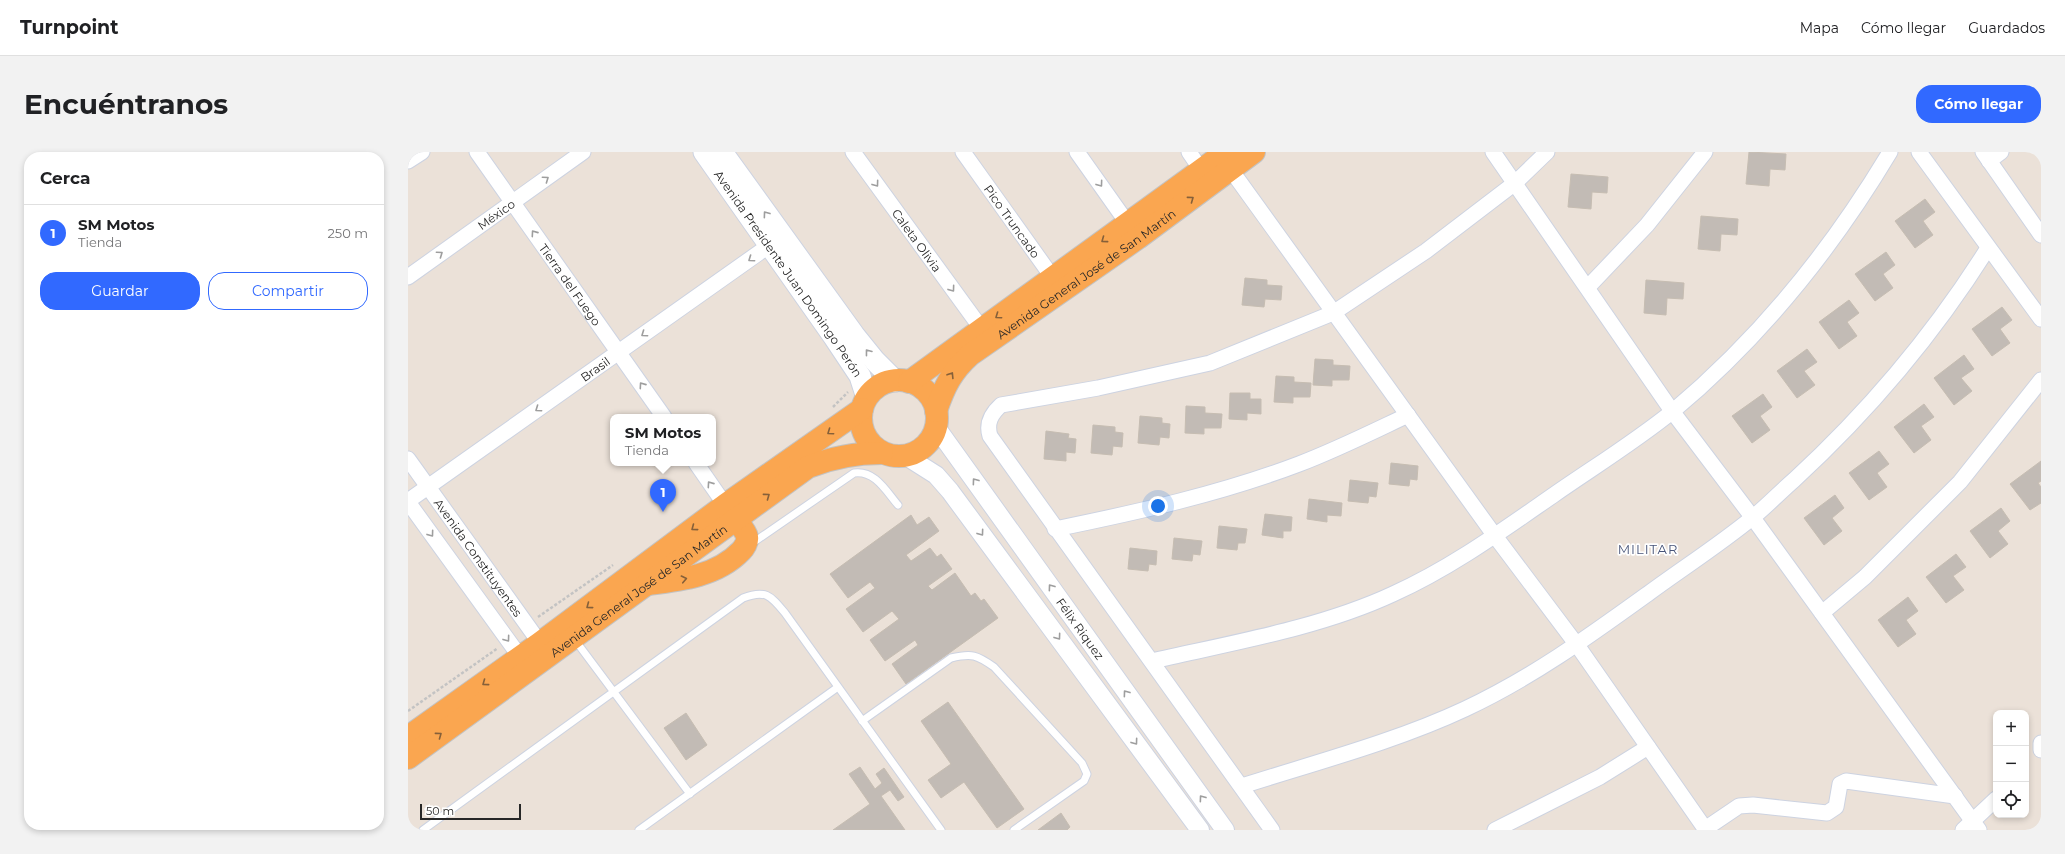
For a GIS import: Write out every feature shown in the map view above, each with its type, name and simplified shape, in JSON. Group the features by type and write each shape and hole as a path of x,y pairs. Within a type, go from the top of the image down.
{"highway":[{"name":"Avenida General José de San Martín","path":"569,631 741,530 808,467 825,460 856,453 882,453 894,456 906,456 917,452 927,445 936,419 943,388 956,368 1057,284 1229,161 1254,152"},
{"name":"Avenida General José de San Martín","path":"408,758 524,664 569,631 741,530 865,404 874,389 884,384 902,381 980,328 1057,284"},
{"path":"902,381 918,386 927,392 936,419"},
{"path":"865,404 861,422 864,434 872,445 882,453"},
{"path":"645,585 684,579 705,573 722,565 741,530"},
{"name":"Avenida General José de San Martín","path":"408,737 524,664"}],"main road":[{"name":"Avenida Presidente Juan Domingo Perón","path":"704,152 875,361 902,381"},
{"name":"Avenida Presidente Juan Domingo Perón","path":"722,152 860,376 865,404"}],"street":[{"path":"408,161 422,152"},
{"name":"Tierra del Fuego","path":"477,152 662,414"},
{"name":"México","path":"408,277 583,152"},
{"name":"Caleta Olivia","path":"853,152 980,328"},
{"name":"Pico Truncado","path":"963,152 1057,284"},
{"path":"1077,152 1133,230"},
{"path":"1189,152 1206,177"},
{"path":"1493,152 1588,287 1672,411 1753,518 1955,796 1972,827 1993,802"},
{"path":"1272,830 1152,661 1055,529 990,436 988,429 989,420 993,412 1001,405 1105,387 1210,363 1333,313 1426,251 1515,183 1547,152"},
{"path":"1588,287 1647,225 1705,152"},
{"path":"1152,661 1292,629 1392,595 1437,573 1495,536 1672,411 1732,355 1788,297 1845,224 1890,152"},
{"path":"1919,152 2041,319"},
{"path":"1991,155 2041,234"},
{"path":"1229,161 1333,313 1495,536 1577,645 1706,829 1739,806 1753,805 1827,813 1836,807 1840,784 1846,781 1955,796"},
{"name":"Brasil","path":"408,502 776,241"},
{"path":"1242,786 1397,736 1462,710 1527,677 1577,645 1753,518 1813,463 1871,404 1925,340 1968,280 1988,248"},
{"path":"1822,614 1865,577 1960,482 2041,380"},
{"path":"1055,529 1180,502 1235,486 1300,464 1408,415"},
{"name":"Félix Riquez","path":"936,419 1225,830"},
{"name":"Félix Riquez","path":"906,456 936,475 950,491 1200,830"},
{"name":"Avenida Constituyentes","path":"408,459 429,486 544,649"},
{"path":"698,466 741,530"},
{"name":"Avenida Constituyentes","path":"408,502 524,664"},
{"path":"2041,743 2041,750"},
{"path":"1495,830 1600,777 1648,747"}],"lane":[{"path":"741,530 854,473 868,474 878,480 898,505"},
{"path":"423,830 613,690 743,598 761,593 772,598 785,613 941,830"},
{"path":"569,631 690,794"},
{"path":"862,721 951,658 967,654 981,657 994,667 1082,763 1087,774 1084,781 1014,830"},
{"path":"639,830 838,687"}],"building":[{"path":"1749,152 1786,154 1785,170 1770,169 1769,186 1746,184"},
{"path":"1571,174 1608,177 1607,193 1592,192 1591,209 1568,207"},
{"path":"1925,199 1935,212 1923,221 1933,235 1915,248 1895,221"},
{"path":"1701,216 1738,219 1737,235 1721,234 1720,251 1698,249"},
{"path":"1886,252 1895,265 1883,274 1893,288 1875,301 1855,274"},
{"path":"1245,278 1267,280 1267,285 1282,286 1281,300 1265,299 1264,307 1242,305"},
{"path":"1646,280 1684,283 1683,299 1667,298 1666,315 1644,313"},
{"path":"1849,300 1859,313 1847,322 1857,336 1839,349 1819,322"},
{"path":"2002,307 2012,320 2000,329 2010,343 1992,356 1972,329"},
{"path":"1807,349 1817,362 1804,371 1815,385 1797,398 1777,371"},
{"path":"1964,355 1974,369 1961,378 1972,391 1954,405 1934,378"},
{"path":"1315,359 1333,360 1333,365 1350,366 1349,380 1332,380 1332,386 1313,385"},
{"path":"1276,376 1294,377 1294,382 1311,383 1310,397 1293,397 1293,403 1274,402"},
{"path":"1230,393 1250,393 1250,399 1261,399 1261,414 1247,413 1247,420 1229,419"},
{"path":"1763,394 1772,407 1760,416 1770,430 1752,443 1732,416"},
{"path":"1924,404 1934,417 1921,426 1931,440 1914,453 1894,427"},
{"path":"1186,406 1205,407 1205,413 1222,414 1221,428 1204,428 1204,434 1185,433"},
{"path":"1140,416 1162,418 1162,423 1170,424 1169,438 1160,437 1159,445 1138,443"},
{"path":"1093,425 1115,427 1115,432 1123,433 1122,447 1113,446 1112,455 1091,453"},
{"path":"1046,431 1069,434 1068,438 1076,439 1075,453 1066,452 1066,461 1044,459"},
{"path":"1879,451 1889,464 1877,473 1887,487 1869,500 1849,473"},
{"path":"2041,461 2041,481 2038,483 2041,487 2041,503 2030,510 2010,484"},
{"path":"1391,463 1418,466 1417,480 1410,479 1409,486 1389,484"},
{"path":"1350,480 1378,483 1376,497 1369,496 1368,503 1348,501"},
{"path":"1835,495 1844,508 1832,518 1842,531 1824,545 1804,518"},
{"path":"1309,499 1342,503 1341,516 1327,515 1327,522 1307,519"},
{"path":"2001,508 2010,521 1998,531 2008,544 1990,558 1970,531"},
{"path":"1265,514 1292,517 1291,531 1283,531 1283,538 1262,535"},
{"path":"911,515 917,525 929,517 939,531 906,555 911,561 930,548 937,557 941,554 952,569 928,586 932,590 955,573 971,596 975,593 981,601 984,599 998,618 906,684 892,664 918,645 915,640 885,661 870,640 899,619 892,611 863,632 846,609 875,588 870,582 848,598 830,574"},
{"path":"1219,526 1247,529 1245,543 1238,543 1237,550 1217,548"},
{"path":"1174,538 1202,541 1200,555 1193,554 1192,561 1172,559"},
{"path":"1130,548 1157,551 1156,565 1149,564 1148,571 1128,569"},
{"path":"1956,554 1966,567 1953,576 1964,590 1946,603 1926,577"},
{"path":"1908,597 1918,611 1906,620 1916,634 1898,647 1878,620"},
{"path":"948,702 1024,809 997,828 964,782 941,798 928,780 951,764 921,721"},
{"path":"686,713 707,745 686,760 664,728"},
{"path":"860,767 875,789 882,783 876,774 884,768 904,797 898,801 890,790 881,796 905,830 833,830 870,804 849,774"},
{"path":"1061,813 1070,827 1067,830 1038,830"}],"place":[{"name":"SM Motos","path":"663,512"}],"district":[{"name":"MILITAR","path":"1648,549"}]}
